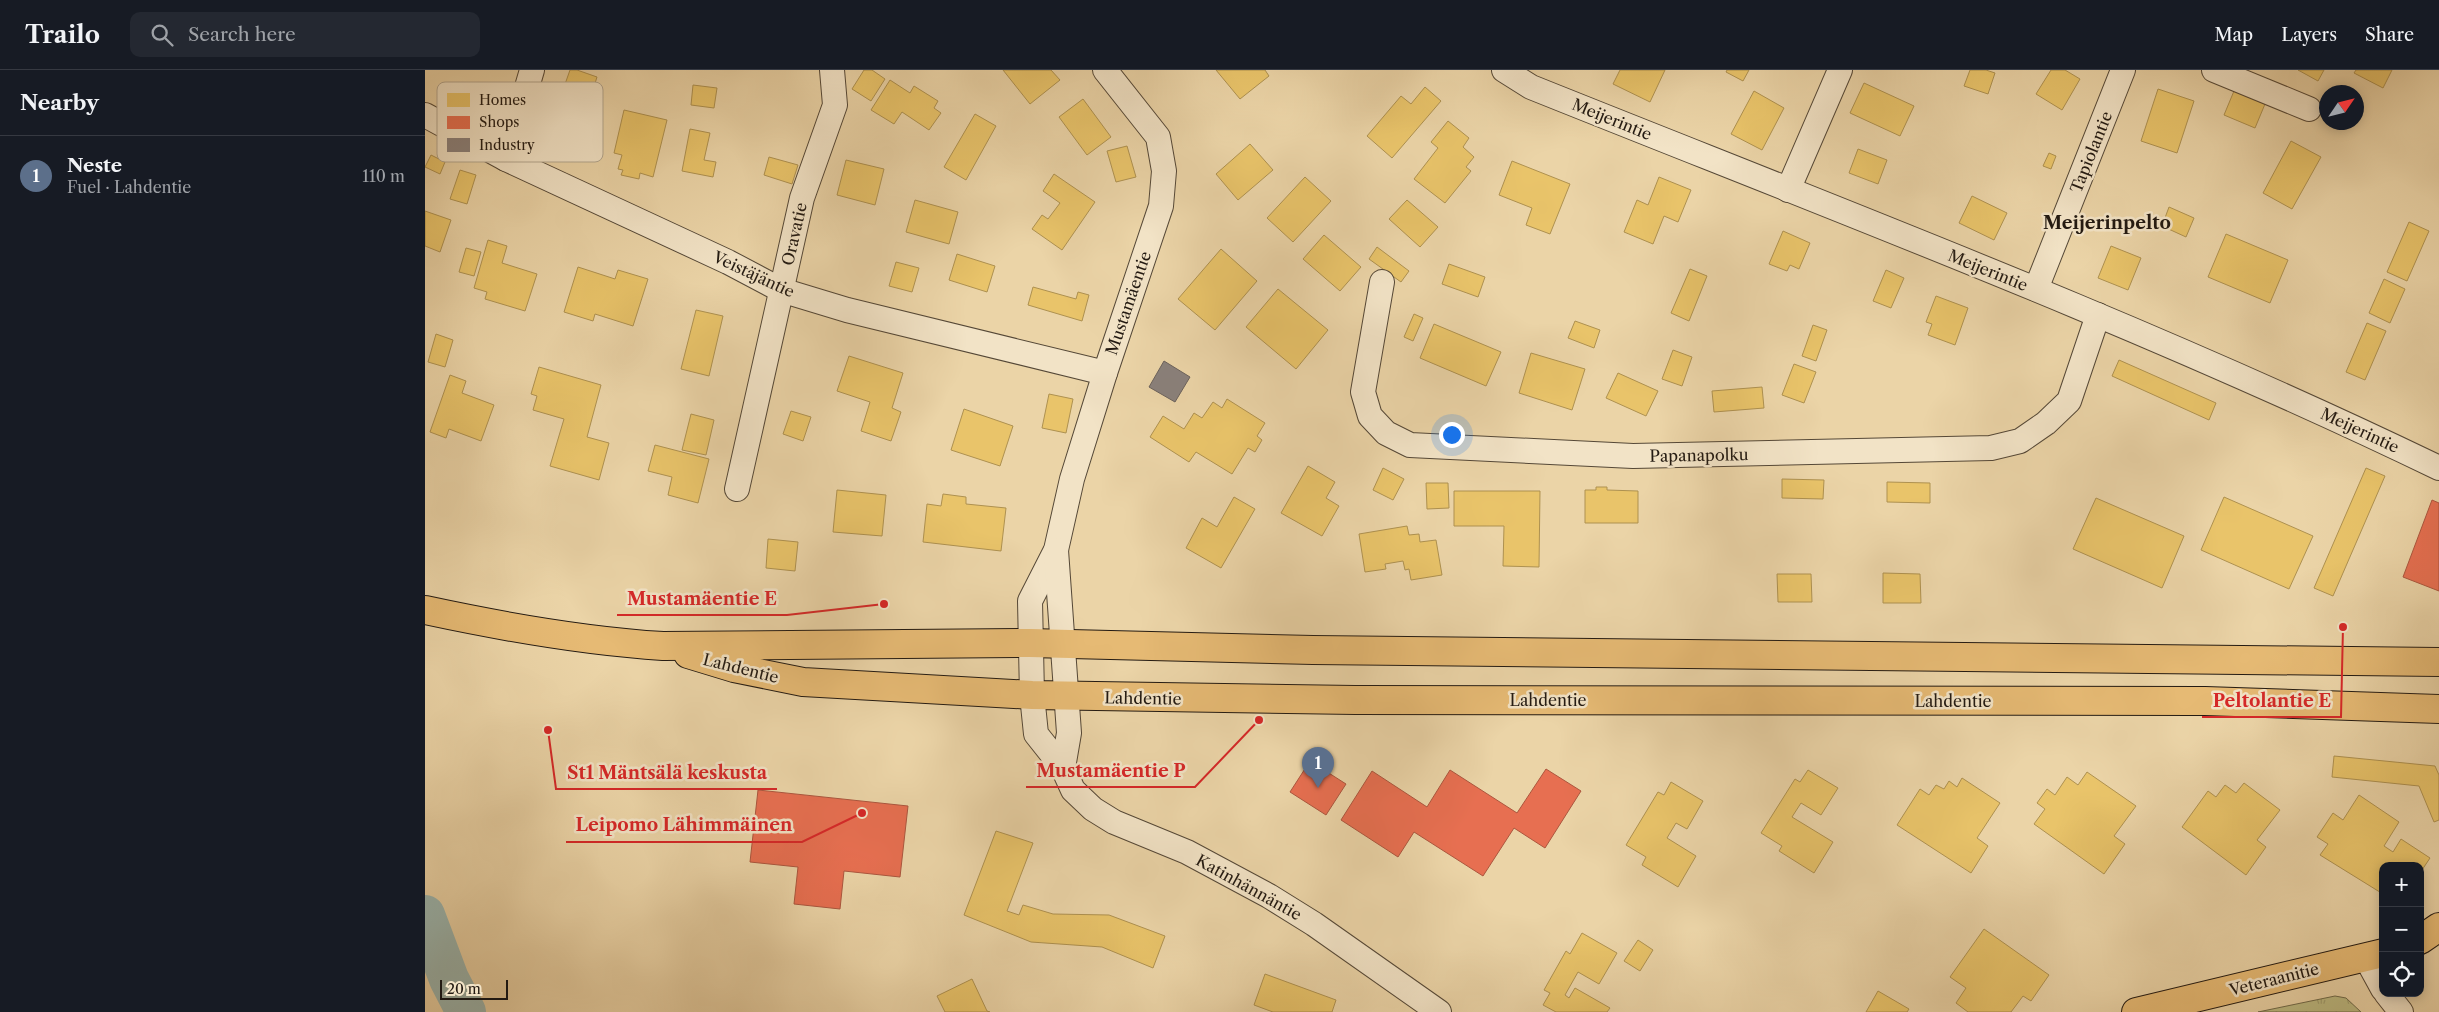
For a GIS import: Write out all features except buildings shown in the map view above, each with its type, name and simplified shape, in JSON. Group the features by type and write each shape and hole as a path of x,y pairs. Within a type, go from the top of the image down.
{"main road":[{"name":"Lahdentie","path":"425,610 514,629 622,644 663,646 1031,642 1313,650 2439,662"},
{"name":"Lahdentie","path":"663,646 735,668 803,682 1032,695 1355,700 2205,701 2439,708"},
{"path":"2424,937 2439,927"},
{"name":"Veteraanitie","path":"2136,1012 2319,967 2374,956"}],"street":[{"path":"528,82 532,70"},
{"name":"Oravatie","path":"737,489 802,198 835,105 831,70"},
{"name":"Mustamäentie","path":"1031,642 1030,601 1056,550 1072,479 1161,206 1164,171 1158,137 1105,70"},
{"name":"Meijerintie","path":"1504,70 1536,78 1788,190 2098,315 2352,426 2439,468"},
{"path":"1788,190 1840,70"},
{"name":"Tapiolantie","path":"2036,290 2123,70"},
{"path":"2214,70 2309,109"},
{"name":"Veistäjäntie","path":"425,115 437,121"},
{"name":"Veistäjäntie","path":"515,162 728,262 781,290 847,310 1105,373"},
{"name":"Papanapolku","path":"1382,282 1363,392 1370,416 1387,433 1410,445 1623,456 1991,448 2021,441 2046,423 2069,400 2098,315"},
{"name":"Mustamäentie","path":"1056,550 1067,696"},
{"name":"Katinhännäntie","path":"1031,642 1032,695 1036,734 1063,768 1073,790 1093,809 1114,822 1187,852 1269,896 1313,924 1439,1012"},
{"path":"1063,768 1069,733 1067,696"},
{"path":"2374,956 2379,974"},
{"path":"2389,997 2401,1012"}],"green space":[{"path":"2335,996 2346,998 2361,1012 2258,1012"}],"waterway":[{"path":"425,915 449,979 466,1012"}],"place":[{"name":"Mustamäentie E","path":"884,604"},
{"name":"Peltolantie E","path":"2343,627"},
{"name":"Mustamäentie P","path":"1259,720"},
{"name":"St1 Mäntsälä keskusta","path":"548,730"},
{"name":"Neste","path":"1318,788"},
{"name":"Leipomo Lähimmäinen","path":"862,813"}],"district":[{"name":"Meijerinpelto","path":"2107,223"}]}
